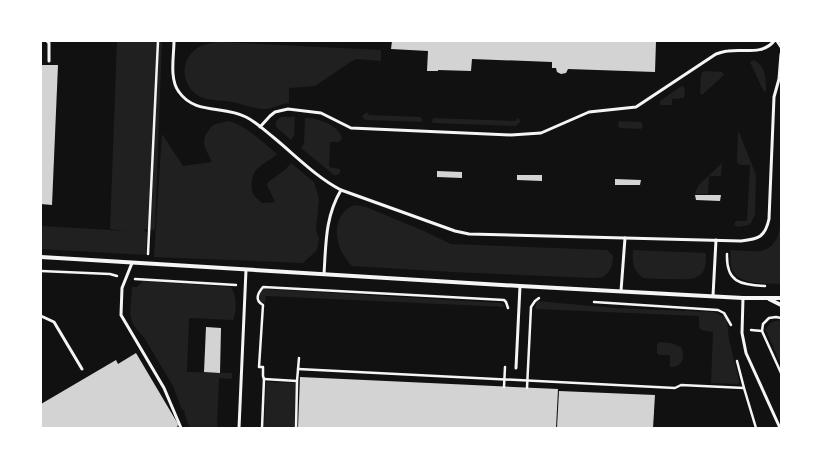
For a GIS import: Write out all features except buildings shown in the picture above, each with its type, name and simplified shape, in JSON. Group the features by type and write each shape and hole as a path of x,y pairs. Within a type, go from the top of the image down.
{"street":[{"path":"41,257 520,286 743,298 781,298"},
{"path":"766,298 781,305"}],"lane":[{"path":"47,41 49,43 49,61"},
{"path":"174,41 174,82 178,92 189,103 201,107 228,111 240,115 260,126 326,181 341,190 454,231 465,233 727,241 756,239 765,233 767,229 769,219 774,97 779,79 781,54"},
{"path":"260,126 275,112 288,109 321,112 351,128 511,135 541,133 590,112 636,107 716,54 728,51 751,51 761,49 767,47 775,41 781,47"},
{"path":"324,274 328,219 335,200 341,190"},
{"path":"621,291 625,238"},
{"path":"713,296 716,240"},
{"path":"132,263 122,288 121,315 164,388 181,428"},
{"path":"239,428 246,270"},
{"path":"516,368 520,286"},
{"path":"743,298 742,333 746,353 780,428"},
{"path":"41,316 54,322 82,369"}],"path":[{"path":"148,264 158,41"},
{"path":"727,241 727,267 731,276 746,285 767,286"},
{"path":"41,271 110,274 126,278 245,286 504,300 508,306 508,311 531,312"},
{"path":"262,428 264,367 259,367 263,305 257,297 258,293 263,287"},
{"path":"527,388 531,307 538,298 546,299"},
{"path":"593,302 718,310 724,313 731,324 731,334 751,330 762,331"},
{"path":"781,318 776,316 769,318 763,324 762,331 781,373"},
{"path":"736,357 756,428"},
{"path":"296,428 299,358"},
{"path":"298,369 675,388 681,385 744,388"},
{"path":"264,379 298,381"}],"shaded area":[{"path":"117,41 162,41 155,230 145,229 144,231 147,232 146,255 41,249 41,226 127,231 110,229"},
{"path":"219,42 381,50 381,61 357,59 315,86 289,88 289,103 268,109 259,109 233,102 203,98 191,89 185,75 185,68 190,55 201,46"},
{"path":"754,60 763,69 766,82 766,91 764,92 750,62"},
{"path":"702,72 722,72 724,75 702,95 700,93 701,76"},
{"path":"683,86 685,89 684,98 672,99 672,105 660,105 660,101"},
{"path":"367,112 369,115 420,117 422,118 422,122 365,120 362,116"},
{"path":"281,117 295,117 294,136 291,140 276,127 276,121"},
{"path":"305,118 316,119 328,123 340,134 342,139 339,142 330,142 329,167 340,169 340,173 337,175 334,175 301,148 304,144"},
{"path":"433,118 515,121 518,118 521,121 516,126 433,123"},
{"path":"229,121 249,131 277,154 257,169 253,177 253,194 262,203 275,202 267,185 268,182 285,170 291,163 314,182 319,198 316,230 319,239 317,250 303,263 154,257 162,134 183,166 212,162 204,144 206,135 213,125"},
{"path":"619,121 641,122 643,126 641,129 620,128 618,126"},
{"path":"739,132 756,175 755,215 749,225 738,227 734,225 736,221 747,221 750,165 741,165 737,163"},
{"path":"722,163 721,176 709,176 708,194 695,194 698,186"},
{"path":"781,198 781,284 752,282 738,277 731,266 730,250 759,251 767,249 773,244 777,238 779,230"},
{"path":"354,205 366,207 451,244 607,250 613,256 612,264 610,270 604,276 599,278 352,266 341,251 338,242 337,225 340,217 346,210"},
{"path":"633,250 706,253 705,268 699,276 689,279 643,278 635,269"},
{"path":"143,281 231,287 236,304 233,320 189,318 187,372 232,373 232,379 219,378 217,428 190,428 184,413 185,412 182,410 173,386 145,339 134,326 130,314 132,287 137,287"},
{"path":"263,289 502,303 505,307 266,296 265,303 261,302 258,296"},
{"path":"537,301 614,308 714,312 725,317 727,321 729,340 739,383 711,383 713,332 700,329 699,316 535,309"},
{"path":"781,320 781,365 766,330 772,322"},
{"path":"659,342 671,343 681,347 683,358 680,364 670,367 670,355 659,355 657,353 657,345"},
{"path":"266,382 296,383 294,428 264,428"}]}
